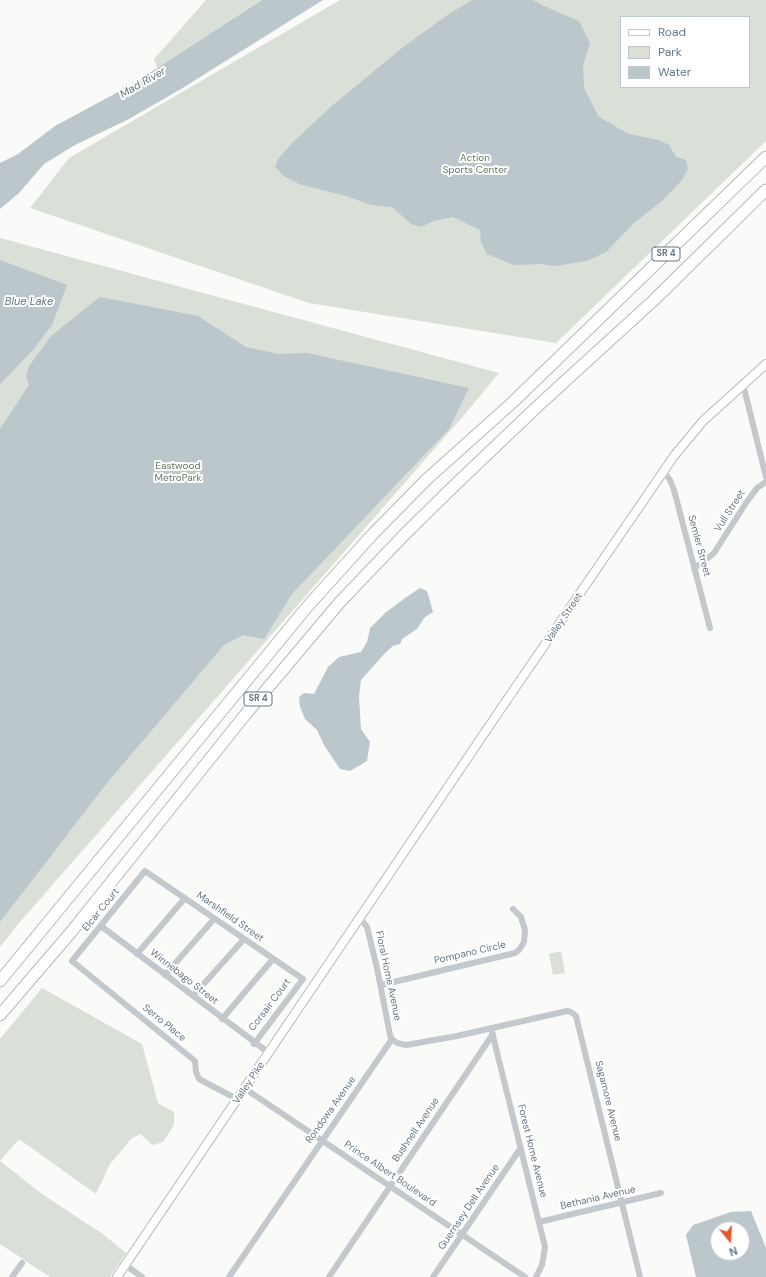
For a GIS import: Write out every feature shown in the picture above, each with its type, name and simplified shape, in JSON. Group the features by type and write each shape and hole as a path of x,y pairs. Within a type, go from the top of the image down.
{"highway":[{"name":"SR 4","path":"0,981 302,614 371,536 426,480 514,401 766,157"},
{"name":"SR 4","path":"0,1016 72,932 245,714 340,602 405,534 456,484 546,398 654,300 766,190"}],"street":[{"name":"Valley Street","path":"380,888 500,710 684,443 703,421 766,364"},
{"path":"744,384 766,477"},
{"name":"Semler Street","path":"664,471 674,490 710,628"},
{"name":"Vull Street","path":"694,568 714,553 746,503 757,488 766,482"},
{"name":"Marshfield Street","path":"145,871 303,979"},
{"name":"Elcar Court","path":"72,961 145,871"},
{"name":"Valley Pike","path":"116,1277 380,888"},
{"path":"138,954 185,898"},
{"name":"Pompano Circle","path":"381,985 515,953 524,942 525,930 521,917 513,910"},
{"name":"Floral Home Avenue","path":"360,918 367,926 392,1039"},
{"path":"165,975 214,919"},
{"name":"Winnebago Street","path":"101,926 254,1044 269,1053"},
{"path":"193,996 244,939"},
{"path":"222,1019 273,959"},
{"name":"Serro Place","path":"72,961 195,1060 196,1072 199,1079 237,1099"},
{"name":"Corsair Court","path":"254,1044 303,979"},
{"name":"Sagamore Avenue","path":"492,1031 567,1011 576,1016 640,1277"},
{"path":"392,1039 398,1044 406,1045 492,1031"},
{"name":"Forest Home Avenue","path":"492,1031 545,1252 542,1265 536,1277"},
{"name":"Bushnell Avenue","path":"329,1277 492,1031"},
{"name":"Rondowa Avenue","path":"229,1277 392,1039"},
{"name":"Prince Albert Boulevard","path":"244,1088 525,1277"},
{"name":"Guernsey Dell Avenue","path":"433,1277 520,1149"},
{"name":"Bethania Avenue","path":"539,1222 661,1193"},
{"path":"12,1277 22,1263"},
{"path":"125,1265 142,1277"}],"green space":[{"path":"206,0 262,0 157,68 154,59"},
{"name":"Action Sports Center","path":"340,0 766,0 766,141 556,343 309,303 30,208 69,158"},
{"name":"Eastwood MetroPark","path":"0,238 499,373 465,414 19,923 0,947"},
{"path":"561,951 565,973 553,975 549,954"},
{"path":"42,988 142,1044 158,1103 174,1112 174,1125 163,1142 153,1145 140,1134 131,1139 110,1164 96,1194 19,1139 0,1161 0,1039"},
{"path":"0,1161 42,1194 104,1235 126,1253 110,1277 50,1277 0,1244"}],"water":[{"name":"Mad River","path":"262,0 323,0 181,89 129,119 75,145 44,164 19,193 0,209 0,163 18,154 55,126 131,85"},
{"path":"473,0 533,0 579,21 590,43 583,65 584,88 599,117 629,134 659,140 669,145 676,157 686,160 688,169 681,181 663,200 634,223 606,252 587,261 554,266 541,264 514,265 487,254 481,242 480,230 453,217 434,221 421,227 411,224 392,207 371,205 346,196 299,184 282,175 275,166 279,158 291,144 333,105 402,48 450,13"},
{"name":"Blue Lake","path":"0,260 67,285 52,325 32,351 0,384"},
{"name":"Eastwood MetroPark","path":"100,297 198,316 246,347 278,354 307,353 469,388 449,429 292,594 264,639 243,635 224,645 107,783 0,922 0,429 29,385 26,376 29,366 52,335"},
{"path":"420,588 427,591 433,612 425,617 417,629 402,639 400,644 393,646 386,652 361,680 359,697 361,729 370,742 367,761 350,771 340,769 324,745 317,730 305,719 300,707 299,697 304,693 314,694 328,667 339,657 361,652 367,642 370,628 385,613"},
{"path":"751,1211 766,1248 766,1277 696,1277 686,1235 693,1225 731,1212"}]}
